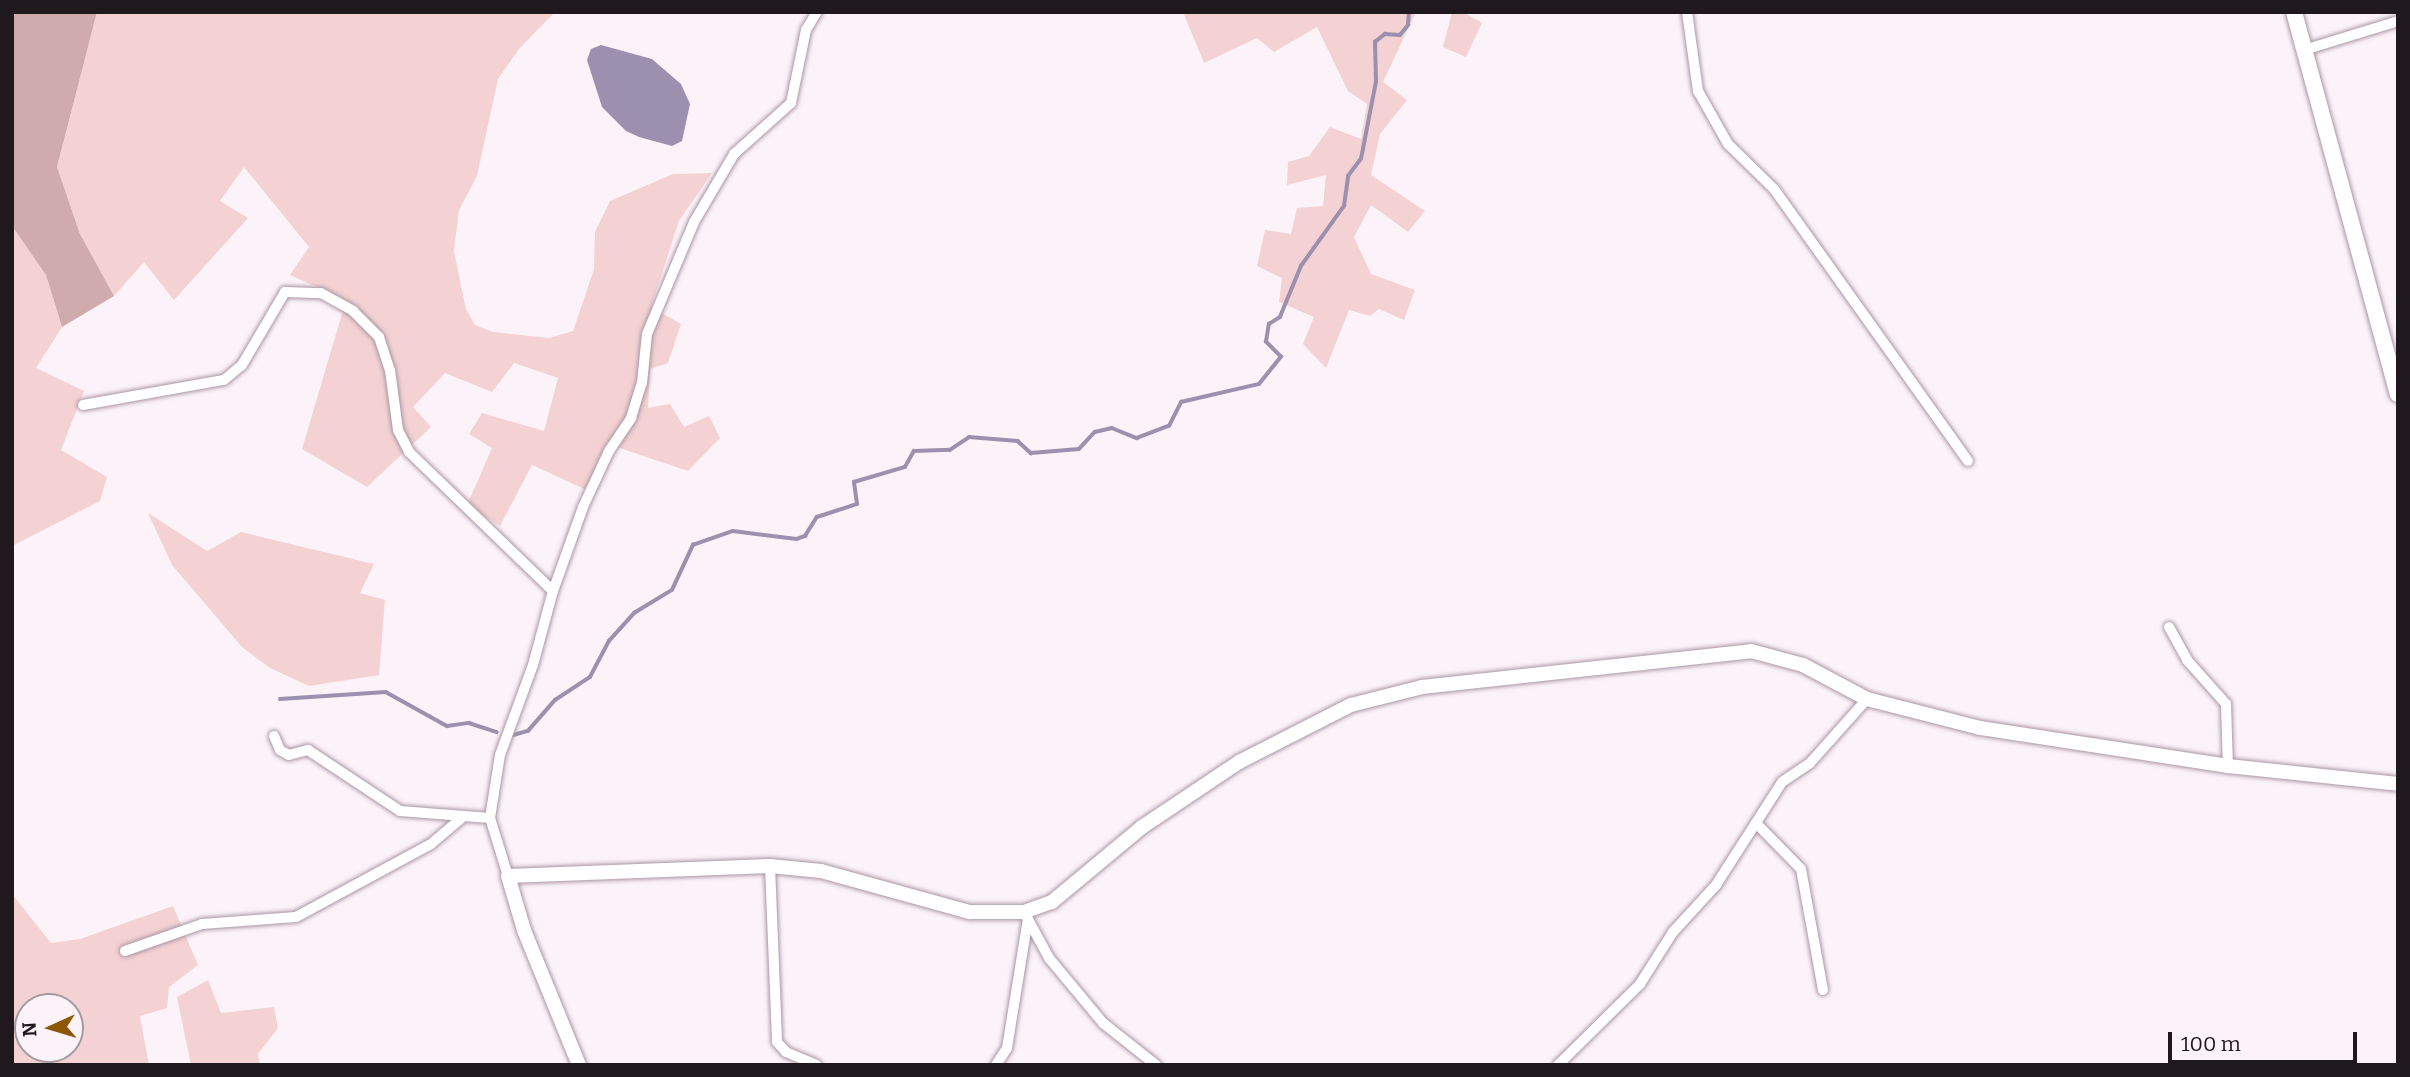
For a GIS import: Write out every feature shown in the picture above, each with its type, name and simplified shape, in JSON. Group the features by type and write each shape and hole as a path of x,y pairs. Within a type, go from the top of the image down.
{"main road":[{"path":"2294,12 2398,394"}],"street":[{"path":"579,1065 524,930 490,818 500,755 533,665 553,591 583,507 609,451 631,418 642,383 647,334 694,222 734,154 791,103 806,30 817,12"},
{"path":"1686,12 1698,91 1728,144 1774,189 1968,461"},
{"path":"2304,50 2398,21"},
{"path":"83,405 224,380 242,365 285,292 321,293 353,311 379,337 390,370 398,430 409,452 553,591"},
{"path":"2169,627 2187,660 2226,704 2228,766"},
{"path":"508,876 770,866 821,871 971,912 1026,916 1052,902 1142,827 1240,762 1376,696 1751,652 1803,665 1867,699 1980,728 2228,766 2398,784"},
{"path":"1558,1065 1640,984 1673,932 1716,885 1782,782 1810,763 1867,699"},
{"path":"274,736 280,750 289,755 308,750 400,811 490,818"},
{"path":"125,951 202,924 296,917 431,844 464,816"},
{"path":"1756,823 1801,869 1806,881 1823,990"},
{"path":"770,866 777,1042 786,1052 816,1065"},
{"path":"996,1065 1007,1048 1026,916"},
{"path":"1026,916 1049,958 1103,1023 1156,1065"}],"shaded area":[{"path":"12,12 97,12 57,167 80,234 114,296 62,327 46,275 12,226"},
{"path":"97,12 555,12 519,49 498,79 477,176 459,210 454,251 466,309 475,325 493,332 549,338 573,331 594,269 595,232 610,201 673,174 712,173 679,221 651,307 681,324 668,363 650,369 648,408 670,404 684,427 709,416 720,438 688,471 608,444 591,492 532,465 500,526 467,505 492,448 469,434 482,413 544,431 558,378 514,363 492,392 445,373 413,407 431,427 367,487 302,449 346,300 290,275 309,247 244,167 220,201 248,218 174,300 144,262 114,296 80,234 57,167"},
{"path":"1183,12 1416,12 1383,82 1407,100 1380,134 1371,175 1425,211 1408,232 1371,205 1354,237 1371,274 1415,290 1404,320 1379,309 1370,316 1349,310 1326,368 1303,344 1314,317 1279,302 1282,278 1257,266 1265,230 1291,234 1297,208 1323,206 1326,175 1287,185 1288,162 1309,156 1330,127 1361,139 1367,104 1348,91 1317,27 1274,52 1257,38 1204,63"},
{"path":"1452,12 1463,12 1482,23 1466,57 1443,47"},
{"path":"601,45 652,59 681,84 690,104 682,141 672,146 639,137 626,131 602,107 587,60 591,49"},
{"path":"12,226 46,275 62,327 36,368 84,391 61,450 107,477 100,501 12,546"},
{"path":"148,513 207,551 241,532 374,564 360,593 385,600 379,675 309,686 270,668 242,647 172,565"},
{"path":"12,894 51,943 80,939 173,906 198,965 169,987 167,1008 140,1016 149,1065 12,1065"},
{"path":"208,980 221,1013 274,1007 278,1028 258,1054 260,1065 191,1065 177,997"}],"waterway":[{"path":"510,736 528,731 555,700 590,677 609,641 634,613 672,590 693,545 733,531 797,539 805,536 817,517 857,504 854,482 905,467 914,451 950,450 969,437 1018,441 1031,453 1079,449 1095,432 1112,428 1137,438 1169,426 1181,402 1259,384 1281,357 1266,342 1269,324 1280,317 1301,266 1344,206 1348,176 1361,159 1376,82 1375,42 1385,34 1400,35 1408,25 1409,12"},
{"path":"280,699 386,692 447,726 469,723 497,732"}]}
